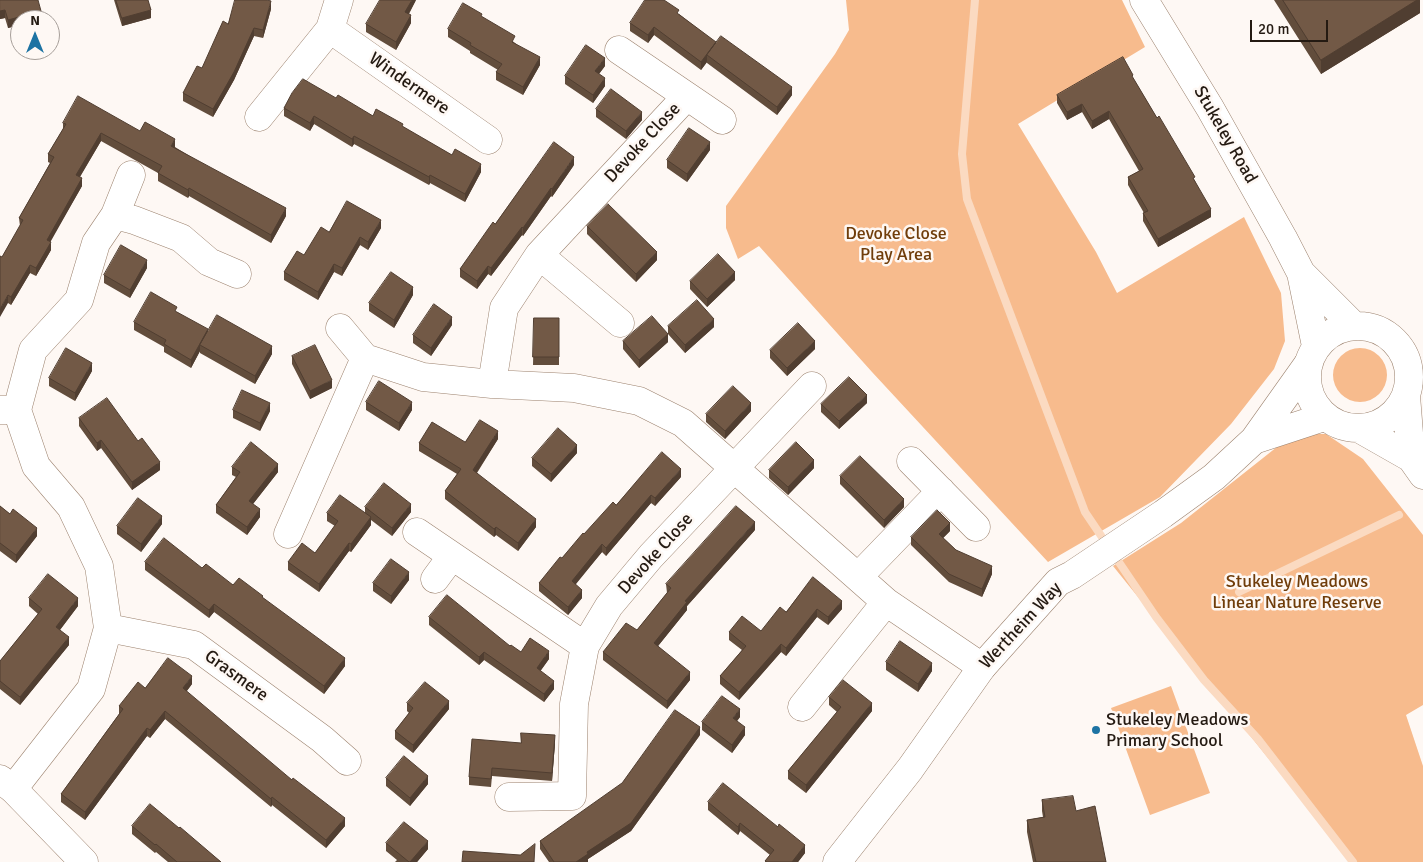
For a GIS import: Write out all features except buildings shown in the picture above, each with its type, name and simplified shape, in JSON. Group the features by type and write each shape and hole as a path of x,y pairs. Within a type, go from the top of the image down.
{"street":[{"path":"259,117 330,29 339,0"},
{"name":"Stukeley Road","path":"1144,0 1263,200 1301,273 1354,326"},
{"name":"Windermere","path":"330,29 488,140"},
{"name":"Devoke Close","path":"619,50 722,120"},
{"name":"Devoke Close","path":"492,384 504,308 539,255 686,97"},
{"path":"84,862 7,784 91,689 108,628 99,566 71,507 36,466 9,410 33,350 79,300 96,243 115,215 131,175"},
{"path":"115,215 134,220 181,238 209,262 237,274"},
{"path":"539,255 620,323"},
{"name":"Stukeley Road","path":"1301,273 1312,355"},
{"path":"1406,396 1398,409 1388,419 1375,426 1347,428 1335,423 1324,416 1315,406 1308,392 1306,378 1312,355 1326,336 1340,329 1354,326 1366,326 1378,330 1388,335 1400,347 1407,362 1409,379 1406,396 1417,467"},
{"path":"340,328 365,358 423,377 492,384 574,388 639,401 682,423 886,602 982,667"},
{"name":"Wertheim Way","path":"837,862 910,769 982,667 1058,582 1164,514 1214,477 1254,440 1312,355"},
{"path":"288,534 365,358"},
{"name":"Devoke Close","path":"509,797 572,796 574,704 585,646 609,606 651,556 812,386"},
{"name":"Wertheim Way","path":"1254,440 1324,416"},
{"path":"1360,428 1417,467"},
{"path":"911,461 976,526"},
{"path":"858,577 941,491"},
{"path":"417,532 585,646"},
{"path":"435,578 452,556"},
{"path":"802,708 886,602"},
{"name":"Grasmere","path":"108,628 194,645 322,739 347,761"}],"green space":[{"name":"Devoke Close Play Area","path":"846,0 1122,0 1145,47 1018,124 1096,252 1117,293 1244,217 1281,293 1285,341 1274,369 1231,424 1160,497 1048,562 872,372 759,246 738,259 726,228 726,206 835,54 849,30"},
{"path":"1355,348 1365,348 1375,352 1383,360 1387,375 1383,390 1375,398 1365,402 1355,402 1345,398 1337,390 1333,380 1333,370 1337,360 1345,352"},
{"name":"Stukeley Meadows Linear Nature Reserve","path":"1306,434 1326,434 1363,459 1423,535 1423,705 1406,715 1423,766 1423,862 1352,862 1113,566 1181,523 1287,439"},
{"path":"1171,686 1210,793 1150,815 1111,708"}],"waterway":[{"path":"975,0 962,154 967,199 1085,512 1156,617 1204,680 1258,739 1353,862"},
{"path":"1239,592 1399,515"}],"place":[{"name":"Stukeley Meadows Primary School","path":"1096,730"}]}
